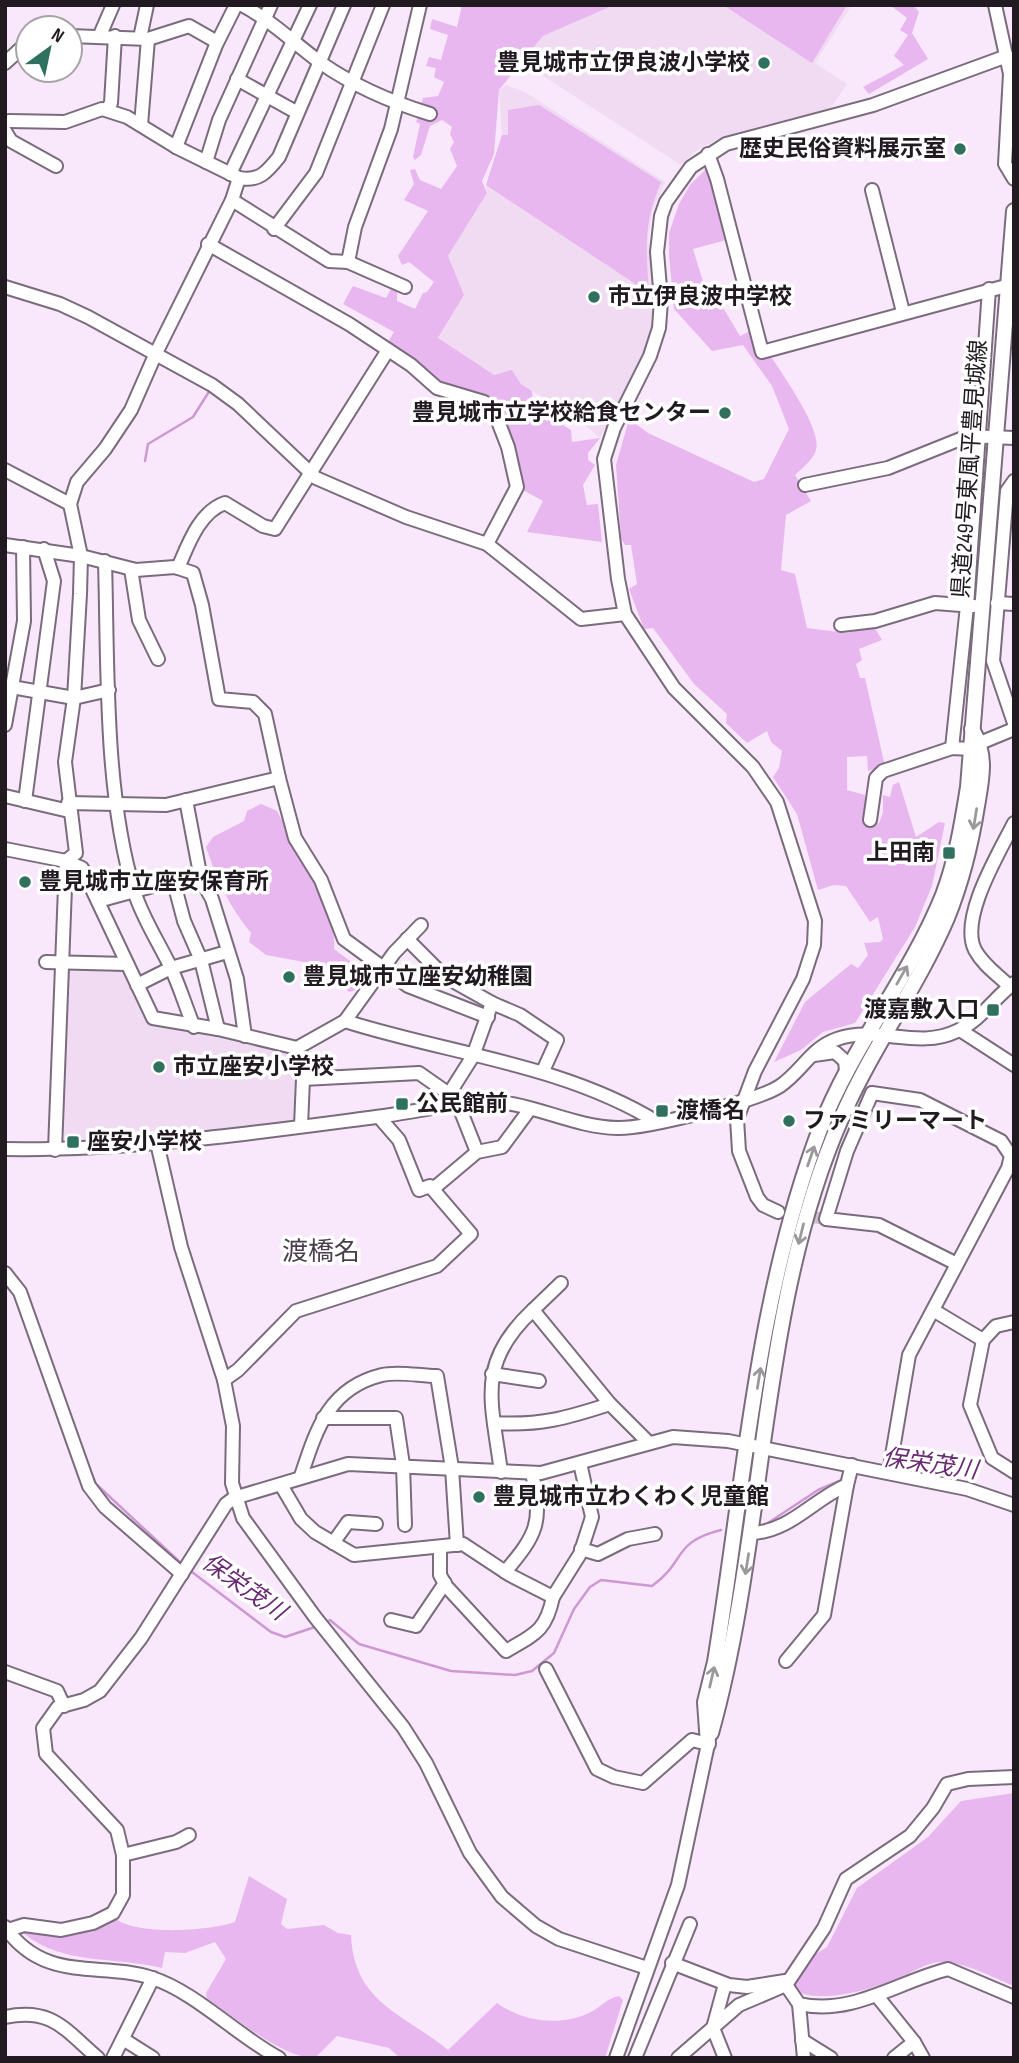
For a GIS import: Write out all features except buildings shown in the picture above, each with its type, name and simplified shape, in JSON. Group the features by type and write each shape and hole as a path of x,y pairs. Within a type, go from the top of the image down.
{"main road":[{"name":"県道249号東風平豊見城線","path":"708,1744 729,1668 784,1315 806,1215 841,1119 934,945 962,877 978,800 983,750 975,746 972,729 990,605 995,436 1014,211"},
{"path":"708,1744 705,1702 715,1662 771,1304 791,1217 820,1129 846,1071 922,939 943,895 958,841 975,746"}],"street":[{"path":"100,35 113,5"},
{"path":"141,125 147,5"},
{"path":"176,147 218,42 236,5"},
{"path":"242,5 268,11 319,61 352,82 395,103 430,114"},
{"path":"55,1150 66,861 76,853 68,807 65,762 74,698 81,556 71,504 77,482 105,449 131,410 208,244 232,200 234,176 266,94 310,5"},
{"path":"56,166 11,141 6,124 65,122 102,109 141,125 176,147 234,176 251,181 266,173 279,157 344,5"},
{"path":"274,229 316,173 383,5"},
{"path":"348,262 355,227 391,129 420,5"},
{"path":"995,5 1007,56 1010,109 1005,164 1014,179"},
{"path":"206,162 237,79 268,11"},
{"path":"84,36 144,38 188,26 218,42"},
{"path":"107,110 111,103 115,36"},
{"path":"778,1212 763,1205 757,1197 742,1161 737,1129 740,1103 803,979 814,945 815,921 778,802 753,767 674,688 625,614 618,579 604,459 614,428 650,356 659,328 662,300 657,252 661,216 682,178 708,154 737,141 873,105 1007,56"},
{"path":"237,79 296,112"},
{"path":"708,154 717,179 762,352 1006,286"},
{"path":"872,190 903,313"},
{"path":"232,200 274,229 329,261 348,262 405,287"},
{"path":"208,244 387,350 437,388 484,402 496,416 508,447 516,487 487,544"},
{"path":"5,287 60,304 212,385 238,404 310,473 406,517 487,544 581,620 625,614"},
{"path":"952,748 967,606 989,289"},
{"path":"178,568 190,542 215,507 225,503 263,526 275,529 387,350"},
{"path":"805,485 888,468 968,436 1014,438"},
{"path":"5,470 71,504"},
{"path":"1014,481 1007,491 990,605 993,661 1014,723"},
{"path":"5,545 81,556 131,569 178,568 193,573 202,605 219,699 253,702 265,714 295,838 321,880 344,939 408,986 488,1017"},
{"path":"5,725 8,686 24,621 23,547"},
{"path":"25,801 54,581 44,549"},
{"path":"105,561 109,690 117,802 134,891 151,937 171,968 194,1027"},
{"path":"131,569 139,620 158,659"},
{"path":"841,625 875,621 935,603 967,606 1014,604"},
{"path":"8,686 74,698 109,690"},
{"path":"870,820 876,778 883,771 952,748 975,746 1014,729"},
{"path":"5,796 68,807 117,802 166,805 279,778"},
{"path":"186,800 201,879 212,899 237,979 244,1036"},
{"path":"5,1149 55,1150 157,1143 379,1117 451,1101 480,1101 530,1109 581,1123 618,1128 740,1103 784,1083 809,1056 835,1040 867,1034 927,1040 960,1030 987,1011 1012,984 976,953 971,927 982,891 1014,822"},
{"path":"5,849 66,861 82,867 153,1018 218,1029 297,1048 345,1021 383,968 421,925"},
{"path":"97,901 134,891 201,879"},
{"path":"174,883 184,921 201,960 218,1029"},
{"path":"407,939 444,976 492,1003 520,1015 557,1040 542,1070"},
{"path":"137,985 171,968 227,952"},
{"path":"46,962 127,964"},
{"path":"451,1101 473,1056 492,1003"},
{"path":"345,1021 473,1056 542,1070 635,1109 657,1122"},
{"path":"960,1030 1014,1065"},
{"path":"297,1048 303,1079 301,1126"},
{"path":"809,1056 835,1052 845,1061 846,1071"},
{"path":"303,1079 419,1073 451,1101 477,1152"},
{"path":"889,1473 909,1355 1008,1168 1011,1156 1001,1141 920,1100 872,1093 847,1151 827,1219 879,1224 957,1264"},
{"path":"433,1189 477,1152 502,1147 530,1109"},
{"path":"224,1380 238,1370 296,1311 437,1266 471,1234 430,1186 419,1189 398,1140 379,1117"},
{"path":"157,1143 181,1247 224,1380 233,1426 234,1499 243,1518 315,1617 403,1727 426,1763 470,1853 502,1898 536,1926 559,1938 647,1968"},
{"path":"5,1273 20,1292 89,1486 105,1507 185,1569"},
{"path":"501,1472 494,1423 492,1374 504,1340 561,1283"},
{"path":"533,1310 610,1404 648,1442"},
{"path":"933,1310 982,1340"},
{"path":"1014,1322 996,1326 982,1340 970,1405 992,1458 1014,1472"},
{"path":"300,1476 323,1418 342,1395 383,1374 437,1376 452,1468 457,1545"},
{"path":"492,1374 540,1381"},
{"path":"494,1423 531,1425 560,1420 610,1404"},
{"path":"323,1418 396,1418 403,1465 405,1525"},
{"path":"6,1930 24,1925 61,1930 93,1923 113,1913 123,1895 123,1855 117,1830 46,1754 43,1728 58,1707 84,1700 100,1691 141,1638 226,1504 234,1499 281,1485 300,1476 348,1464 532,1473 580,1463 648,1442 696,1437 749,1445 967,1489 1014,1505"},
{"path":"440,1546 440,1575 445,1583 506,1651 540,1630 548,1621 553,1597 581,1549 592,1517 580,1463"},
{"path":"786,1661 824,1615 852,1465"},
{"path":"505,1572 527,1546 539,1520 532,1473"},
{"path":"281,1485 301,1519 354,1555 463,1544 505,1572 553,1597"},
{"path":"752,1533 769,1532 794,1521 832,1491 847,1485"},
{"path":"333,1543 348,1522 376,1524"},
{"path":"581,1549 598,1554 628,1539 655,1534"},
{"path":"391,1620 416,1626 445,1583"},
{"path":"546,1669 597,1769 614,1777 643,1783 692,1740 708,1744 684,1862 616,2058"},
{"path":"5,1672 57,1692 64,1706"},
{"path":"680,2057 739,2005 787,1983 824,1928 846,1879 909,1836 933,1808 947,1784 968,1779 1014,1777"},
{"path":"123,1855 189,1835"},
{"path":"635,2058 690,1924"},
{"path":"6,1930 19,1942 55,1964 153,1978 279,2058"},
{"path":"672,1963 725,1984 747,1987 787,1983"},
{"path":"799,2004 836,2007 877,1996 948,1969 1014,1997"},
{"path":"113,2058 153,1978"},
{"path":"787,1983 799,2004 804,2058"},
{"path":"725,1984 713,2028 725,2058"},
{"path":"877,1996 914,2042 923,2058"},
{"path":"5,2017 26,2013 50,2019 98,2058"},
{"path":"123,2039 153,2058"},
{"path":"802,2040 831,2058"},
{"path":"894,2058 914,2042"}],"shaded area":[{"path":"462,5 614,5 543,36 499,90 494,154 482,181 487,193 448,256 464,295 438,338 494,375 512,370 521,384 532,391 539,415 547,421 553,419 571,430 572,442 600,438 588,453 588,460 595,465 583,485 587,505 598,504 602,542 527,532 543,501 521,489 514,446 504,420 492,402 441,384 387,344 394,332 343,304 353,286 386,298 392,287 397,290 397,301 415,309 423,293 427,292 434,282 409,262 402,265 398,256 428,211 404,200 414,184 410,170 415,169 420,180 441,189 457,166 450,149 454,142 450,134 452,127 442,120 430,126 421,155 415,160 413,157 420,124 416,122 423,98 438,96 444,82 434,77 436,68 426,66 429,57 441,60 448,35 430,29 432,19 457,27"},
{"path":"614,5 852,5 815,63 847,84 828,112 722,137 697,150 681,165 523,63 543,36"},
{"path":"723,5 847,5 812,63"},
{"path":"890,5 913,5 919,12 912,33 928,59 869,94 863,87 904,65 894,56 908,35 900,30 907,18"},
{"path":"506,85 525,92 665,182 652,211 648,237 655,302 653,327 645,351 600,438 577,418 521,384 512,371 494,375 438,339 464,295 448,256 487,193 486,185 502,135 499,90"},
{"path":"539,105 661,182 651,211 647,237 649,293 486,185 502,135 508,135 508,110"},
{"path":"708,167 730,239 693,249 704,285 710,286 740,336 754,329 803,407 816,438 815,453 795,475 811,501 786,515 781,570 795,574 807,628 847,633 873,625 882,640 859,649 862,660 856,664 860,678 865,678 885,766 868,771 867,756 847,757 847,790 865,795 866,824 879,823 883,812 883,795 890,797 893,785 899,782 916,837 939,822 945,823 932,886 915,927 855,1023 823,1032 801,1050 774,1062 805,1002 851,964 858,968 868,955 864,943 880,942 883,939 878,917 870,922 846,886 834,885 818,890 797,814 773,777 779,768 782,751 771,742 767,731 747,743 726,723 727,714 694,684 653,628 644,629 629,589 637,584 631,545 625,545 621,538 616,465 628,423 636,424 648,433 754,482 764,479 789,429 772,386 743,345 712,351 674,309 669,233 679,204 690,185"},
{"path":"261,804 277,811 314,878 330,914 334,949 370,976 363,988 349,992 344,988 342,969 266,955 249,942 251,933 224,892 206,847 213,837 244,821 247,811"},
{"path":"65,966 126,967 151,1021 221,1034 292,1053 296,1060 296,1124 61,1145"},
{"path":"1014,1793 1014,1986 969,1967 941,1962 924,1966 886,1984 845,1994 817,1996 796,1990 794,1980 816,1954 827,1947 857,1888 928,1837 961,1801"},
{"path":"249,1876 287,1899 281,1924 287,1929 324,1925 338,1933 351,1935 354,1958 371,1992 398,2015 448,2050 497,2003 518,2015 555,2021 579,2017 619,1996 623,2000 605,2058 400,2058 389,2048 337,2036 315,2058 302,2056 274,2044 207,1999 206,1993 226,1959 215,1942 185,1953 165,1952 162,1968 55,1951 23,1933 59,1936 81,1932 115,1918 125,1924 155,1930 208,1928 235,1922"}],"waterway":[{"path":"145,461 148,444 193,417 210,390"},
{"name":"保栄茂川","path":"37,1323 55,1372"},
{"name":"保栄茂川","path":"86,1461 96,1484 183,1565"},
{"name":"保栄茂川","path":"768,1523 818,1490 844,1479"},
{"name":"保栄茂川","path":"324,1623 330,1620 359,1644 451,1671 515,1675 532,1671 554,1653 574,1609 590,1587 601,1580 652,1586 694,1540 721,1530"},
{"name":"保栄茂川","path":"188,1569 271,1632 285,1637 318,1626"}],"tunnel":[{"path":"778,1212 826,1219"}],"place":[{"name":"豊見城市立伊良波小学校","path":"764,63"},
{"name":"歴史民俗資料展示室","path":"960,149"},
{"name":"市立伊良波中学校","path":"594,297"},
{"name":"豊見城市立学校給食センター","path":"725,413"},
{"name":"上田南","path":"949,853"},
{"name":"豊見城市立座安保育所","path":"25,882"},
{"name":"豊見城市立座安幼稚園","path":"289,977"},
{"name":"渡嘉敷入口","path":"993,1010"},
{"name":"市立座安小学校","path":"159,1067"},
{"name":"公民館前","path":"402,1104"},
{"name":"渡橋名","path":"662,1111"},
{"name":"ファミリーマート","path":"789,1121"},
{"name":"座安小学校","path":"73,1142"},
{"name":"豊見城市立わくわく児童館","path":"479,1497"}],"district":[{"name":"渡橋名","path":"321,1252"}]}
